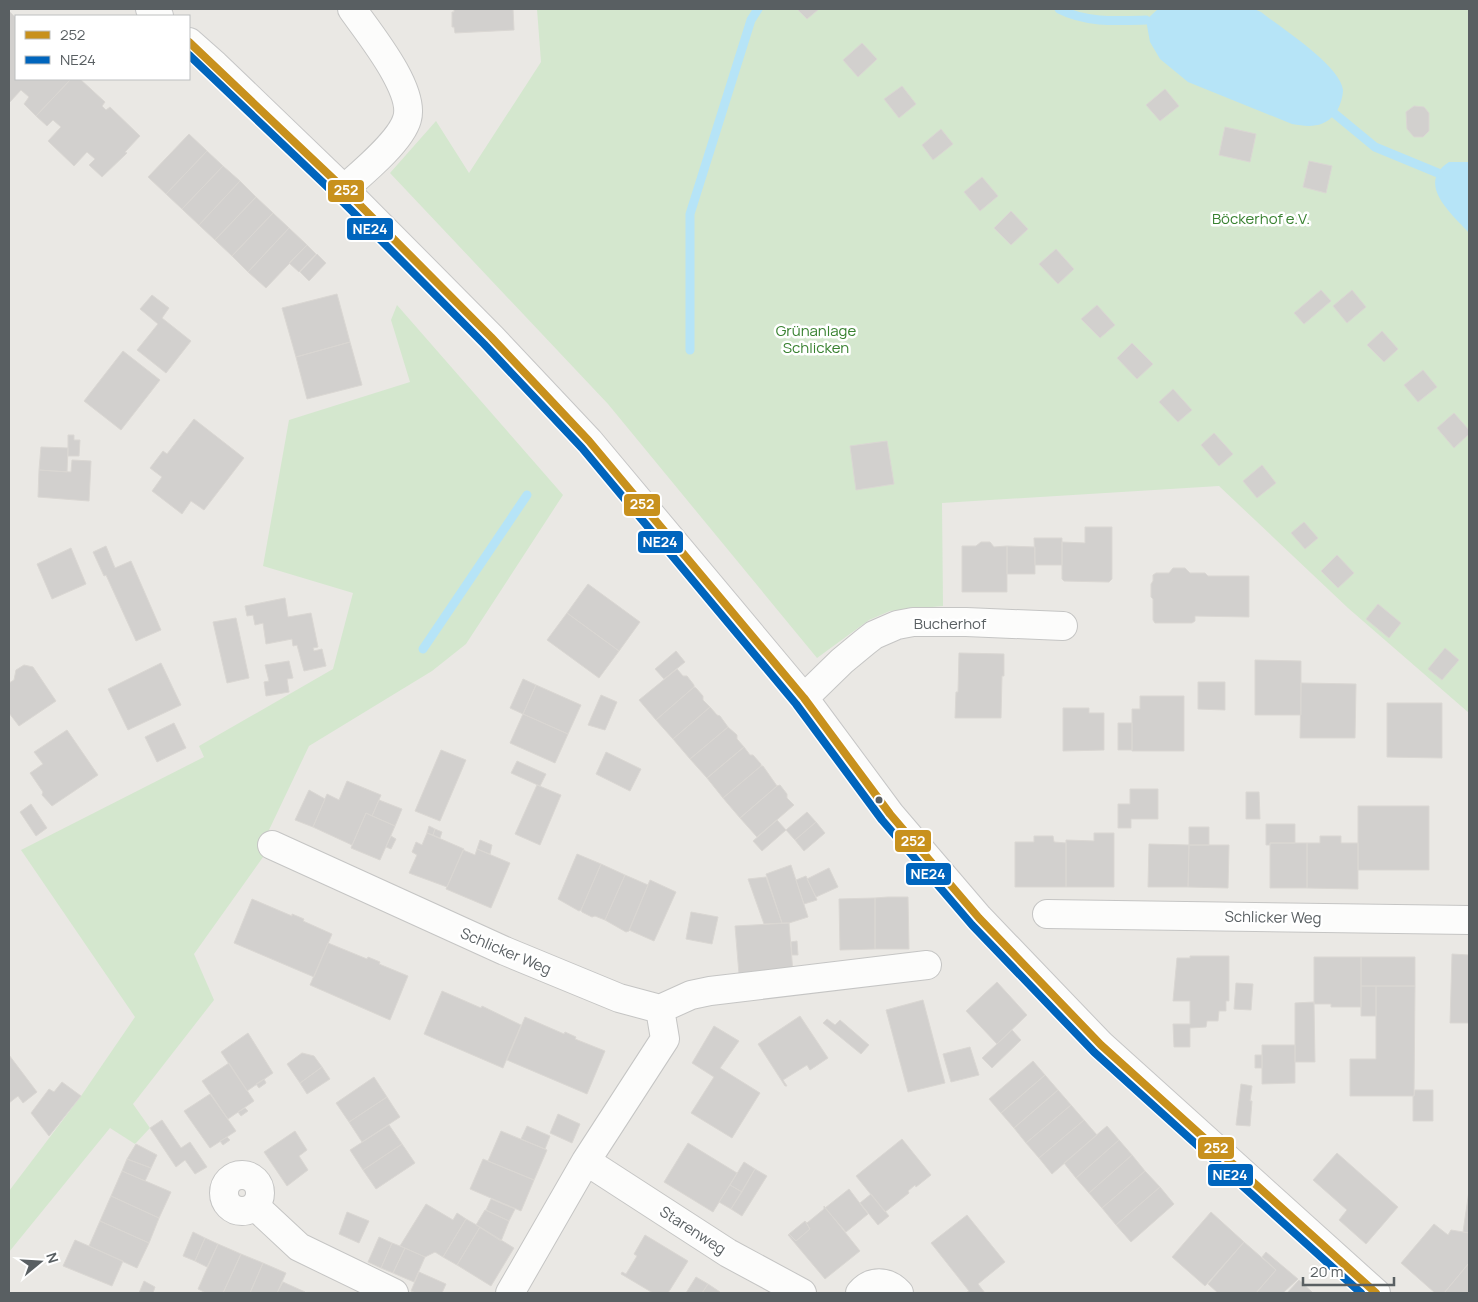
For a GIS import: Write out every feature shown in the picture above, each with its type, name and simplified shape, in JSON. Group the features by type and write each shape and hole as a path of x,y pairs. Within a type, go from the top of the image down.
{"street":[{"path":"344,190 389,146 404,125 408,111 407,98 402,84 352,9"},
{"path":"190,43 344,190 491,337 589,441 804,698 890,814 979,918 1101,1044 1376,1293"},
{"name":"Bucherhof","path":"804,698 842,661 865,642 874,635 897,624 913,622 966,622 1063,626"},
{"name":"Schlicker Weg","path":"272,845 505,952 619,998 660,1009"},
{"name":"Schlicker Weg","path":"1047,914 1469,920"},
{"path":"510,1293 586,1161 665,1039 660,1009 691,995 710,991 928,965"},
{"name":"Starenweg","path":"586,1161 728,1253 802,1293"},
{"path":"255,1206 299,1247 394,1293"},
{"path":"860,1293 871,1284 878,1282 893,1287 899,1293"}],"green space":[{"path":"537,9 1469,9 1469,713 1348,608 1219,486 942,503 943,606 890,611 869,620 817,658 608,404 390,173 436,121 469,173 541,62"},
{"path":"397,305 563,495 466,644 432,671 309,746 269,830 278,836 194,954 214,1000 133,1104 150,1128 135,1144 110,1128 9,1252 9,1191 81,1096 135,1017 21,850 204,757 199,746 333,669 353,593 263,566 289,420 410,382 391,320"}],"water":[{"path":"1158,9 1254,9 1261,12 1321,59 1340,80 1343,90 1338,110 1330,119 1315,126 1292,124 1188,82 1160,59 1150,42 1146,20"},
{"path":"1449,162 1469,162 1469,233 1446,208 1436,189 1435,180 1439,171"}],"building":[{"path":"454,9 513,9 514,30 455,33 454,27 452,27 452,12 454,12"},
{"path":"797,9 819,9 807,19"},
{"path":"9,11 15,17 15,80 70,80 36,116 24,104 29,97 21,90 9,103"},
{"path":"862,43 877,59 858,77 843,60"},
{"path":"70,80 81,80 105,102 102,106 106,110 110,107 140,136 125,152 127,153 102,177 89,165 95,159 87,152 74,166 48,141 61,127 53,120 47,126 36,116"},
{"path":"902,86 916,104 899,118 884,99"},
{"path":"1165,89 1179,106 1160,121 1146,105"},
{"path":"1414,106 1424,107 1429,113 1429,131 1423,137 1414,137 1407,129 1406,112"},
{"path":"1225,127 1256,134 1250,162 1219,155"},
{"path":"941,129 953,144 933,160 922,145"},
{"path":"189,134 207,151 166,194 148,177"},
{"path":"207,151 223,166 182,209 166,194"},
{"path":"1309,161 1332,166 1326,193 1303,187"},
{"path":"223,166 240,181 199,225 182,209"},
{"path":"982,177 998,196 980,211 964,192"},
{"path":"240,181 256,197 215,240 199,225"},
{"path":"256,197 273,213 232,256 215,240"},
{"path":"1011,211 1028,229 1011,245 994,228"},
{"path":"273,213 289,228 248,272 232,256"},
{"path":"289,228 307,245 266,288 248,272"},
{"path":"307,245 316,254 299,272 289,263"},
{"path":"1056,249 1074,269 1058,284 1039,264"},
{"path":"317,254 326,263 309,281 300,272"},
{"path":"1321,290 1331,301 1304,324 1294,313"},
{"path":"1352,290 1366,307 1347,323 1333,306"},
{"path":"337,294 350,342 296,357 282,308"},
{"path":"152,295 169,308 162,318 191,341 166,373 137,350 158,324 140,309"},
{"path":"1097,305 1115,325 1100,338 1081,319"},
{"path":"1382,331 1398,349 1384,362 1367,345"},
{"path":"350,342 362,385 307,399 296,357"},
{"path":"1132,343 1153,364 1137,379 1117,358"},
{"path":"123,351 160,380 121,430 84,401"},
{"path":"1423,370 1437,387 1418,402 1404,385"},
{"path":"1173,389 1192,410 1178,422 1159,402"},
{"path":"1454,413 1469,430 1469,434 1454,448 1437,428"},
{"path":"194,419 244,458 204,510 191,501 182,514 152,491 162,477 150,468 163,451 167,454"},
{"path":"1214,433 1233,454 1219,466 1201,445"},
{"path":"68,435 74,435 74,440 80,440 79,456 68,456"},
{"path":"887,441 894,484 856,490 850,446"},
{"path":"41,447 68,448 67,472 39,470"},
{"path":"72,460 91,461 89,501 38,497 39,470 71,472"},
{"path":"1262,465 1276,483 1257,498 1243,481"},
{"path":"1304,522 1318,538 1305,549 1291,533"},
{"path":"1085,527 1112,527 1112,579 1109,582 1064,581 1062,579 1062,542 1085,543"},
{"path":"1034,538 1062,538 1062,565 1035,565"},
{"path":"981,542 990,542 994,547 1007,546 1007,592 962,592 962,546 976,546"},
{"path":"106,546 115,568 131,561 161,630 136,641 106,575 104,576 93,552"},
{"path":"1007,546 1035,547 1035,574 1007,574"},
{"path":"71,548 86,584 52,599 37,564"},
{"path":"1337,555 1354,573 1338,588 1321,571"},
{"path":"1173,568 1185,568 1190,573 1205,573 1208,576 1249,576 1249,617 1195,616 1195,621 1192,623 1155,623 1153,620 1153,599 1151,597 1153,575 1156,573 1169,573"},
{"path":"588,584 640,622 619,651 567,613"},
{"path":"285,598 288,617 311,613 318,647 313,648 314,651 322,649 326,666 304,671 297,645 293,646 292,639 266,644 263,623 255,625 253,615 247,616 245,606"},
{"path":"1378,604 1401,623 1389,638 1366,619"},
{"path":"567,613 619,651 599,678 547,640"},
{"path":"236,618 249,678 227,683 213,622"},
{"path":"1445,648 1459,660 1442,680 1428,669"},
{"path":"676,651 685,662 664,679 655,669"},
{"path":"959,653 1004,654 1001,718 955,718"},
{"path":"1255,660 1301,661 1301,715 1255,715"},
{"path":"289,661 293,678 287,679 289,692 266,696 264,682 269,681 265,665"},
{"path":"161,663 181,705 128,730 108,689"},
{"path":"24,665 33,667 56,701 19,726 9,713 9,683 14,680 16,670"},
{"path":"677,669 683,676 687,676 694,687 656,720 639,700"},
{"path":"523,679 536,685 523,714 510,708"},
{"path":"1198,682 1225,682 1225,710 1198,709"},
{"path":"1301,683 1356,684 1355,738 1300,738"},
{"path":"536,685 581,705 568,734 523,714"},
{"path":"694,687 710,707 673,739 656,720"},
{"path":"601,695 617,702 605,730 588,725"},
{"path":"1140,696 1184,696 1184,751 1132,751 1132,709 1140,709"},
{"path":"1387,703 1442,703 1442,758 1387,757"},
{"path":"710,707 728,727 690,759 673,739"},
{"path":"1063,708 1089,708 1089,713 1104,713 1104,750 1063,751"},
{"path":"523,714 568,734 555,763 510,743"},
{"path":"174,723 186,748 157,762 145,737"},
{"path":"1118,723 1132,723 1132,750 1118,750"},
{"path":"728,727 737,735 737,739 744,747 707,778 690,759"},
{"path":"67,730 98,775 52,806 42,795 43,792 30,773 43,764 34,752"},
{"path":"744,747 761,766 723,798 707,778"},
{"path":"441,750 466,760 440,821 415,811"},
{"path":"606,752 641,769 630,791 596,774"},
{"path":"517,761 546,774 540,786 511,773"},
{"path":"763,766 777,786 740,818 723,798"},
{"path":"347,781 381,795 372,816 366,813 352,845 313,827 327,794 339,800"},
{"path":"537,785 561,795 540,845 515,834"},
{"path":"780,785 787,794 787,798 794,805 757,837 740,818"},
{"path":"1130,789 1158,789 1158,819 1131,819 1131,828 1118,828 1118,804 1130,804"},
{"path":"309,790 325,799 313,827 295,820"},
{"path":"1246,792 1259,792 1260,819 1246,819"},
{"path":"379,800 402,809 395,826 372,816"},
{"path":"31,804 47,828 36,836 20,812"},
{"path":"1358,806 1429,806 1429,870 1358,870"},
{"path":"807,812 816,822 795,840 786,830"},
{"path":"366,813 395,826 380,860 351,848"},
{"path":"777,820 786,830 762,851 753,841"},
{"path":"816,822 825,833 804,851 795,840"},
{"path":"1266,824 1295,824 1295,843 1270,843 1270,845 1266,845"},
{"path":"429,826 435,829 433,835 427,833"},
{"path":"1189,827 1209,827 1209,845 1189,845"},
{"path":"435,829 442,832 440,838 433,835"},
{"path":"427,833 464,849 447,887 409,873 417,855 412,852 416,842 422,845"},
{"path":"1094,833 1114,833 1114,887 1066,887 1066,840 1094,841"},
{"path":"391,836 396,839 391,849 386,847"},
{"path":"1034,836 1053,836 1054,842 1066,843 1066,887 1015,887 1015,842 1034,842"},
{"path":"1320,836 1341,836 1341,843 1358,843 1358,889 1307,888 1307,843 1320,843"},
{"path":"480,840 492,845 490,854 477,849"},
{"path":"1270,843 1307,843 1307,888 1270,888"},
{"path":"1149,844 1189,845 1188,887 1148,887"},
{"path":"1189,845 1229,845 1228,888 1188,887"},
{"path":"477,849 510,863 491,908 446,889 463,850 475,855"},
{"path":"577,854 601,864 579,911 558,899"},
{"path":"601,864 625,875 605,920 595,916 592,917 581,910"},
{"path":"791,865 808,917 789,923 782,923 766,874"},
{"path":"829,868 838,887 816,897 807,879"},
{"path":"625,875 648,885 629,931 626,932 605,920"},
{"path":"806,876 817,900 804,904 796,880"},
{"path":"766,877 782,923 764,924 748,879"},
{"path":"650,880 676,892 654,941 629,930"},
{"path":"908,897 909,949 875,949 875,898"},
{"path":"875,898 875,949 840,950 839,899"},
{"path":"252,899 292,916 292,914 304,919 303,921 332,934 314,977 234,943"},
{"path":"691,912 718,917 712,944 686,939"},
{"path":"789,923 793,973 739,974 735,926"},
{"path":"797,941 798,955 792,955 791,942"},
{"path":"328,943 367,959 368,957 380,962 379,964 408,976 390,1020 310,985"},
{"path":"1452,954 1469,955 1469,1023 1450,1023"},
{"path":"1190,956 1229,956 1229,1001 1226,1001 1226,1011 1219,1011 1218,1021 1207,1021 1206,1027 1190,1028 1190,1047 1174,1047 1173,1024 1190,1024 1190,1001 1173,1001 1177,958 1190,958"},
{"path":"1314,957 1361,957 1361,1007 1331,1007 1331,1004 1314,1004"},
{"path":"1361,957 1415,957 1415,986 1361,986"},
{"path":"997,982 1027,1015 997,1044 966,1011"},
{"path":"1236,983 1253,984 1251,1010 1234,1009"},
{"path":"1361,986 1376,986 1376,1016 1361,1016"},
{"path":"1376,986 1415,986 1414,1096 1350,1096 1350,1059 1376,1059"},
{"path":"442,991 481,1008 482,1006 521,1025 503,1068 424,1034"},
{"path":"923,1000 945,1083 908,1092 886,1010"},
{"path":"1314,1002 1315,1062 1295,1062 1295,1003"},
{"path":"800,1016 828,1058 810,1070 807,1065 783,1080 787,1086 785,1086 758,1044"},
{"path":"525,1017 564,1034 565,1032 576,1037 575,1039 605,1051 587,1094 507,1060"},
{"path":"827,1019 835,1025 840,1020 869,1045 861,1054 823,1023"},
{"path":"714,1026 739,1041 720,1068 760,1093 732,1138 691,1113 714,1077 692,1063"},
{"path":"1012,1030 1021,1040 992,1068 982,1058"},
{"path":"248,1033 273,1073 247,1091 221,1052"},
{"path":"1262,1045 1295,1045 1295,1083 1262,1084"},
{"path":"970,1047 979,1075 951,1082 943,1054"},
{"path":"302,1053 314,1056 322,1067 300,1083 287,1064"},
{"path":"9,1055 37,1092 23,1103 18,1096 9,1103"},
{"path":"1255,1055 1262,1055 1262,1068 1255,1068"},
{"path":"1033,1061 1045,1075 1001,1113 989,1099"},
{"path":"229,1063 254,1101 228,1119 202,1081"},
{"path":"322,1067 330,1079 307,1094 300,1083"},
{"path":"1045,1075 1058,1090 1014,1128 1001,1113"},
{"path":"374,1077 387,1097 349,1122 336,1103"},
{"path":"264,1079 266,1083 259,1088 256,1084"},
{"path":"62,1082 81,1096 49,1136 31,1113 49,1089 54,1092"},
{"path":"1241,1084 1252,1086 1250,1126 1236,1125"},
{"path":"1058,1090 1071,1105 1026,1143 1014,1128"},
{"path":"1415,1090 1433,1090 1433,1121 1413,1121 1413,1096"},
{"path":"210,1094 236,1131 210,1148 184,1111"},
{"path":"387,1097 400,1117 362,1142 349,1122"},
{"path":"1071,1105 1084,1120 1039,1158 1026,1143"},
{"path":"245,1108 248,1111 241,1116 238,1112"},
{"path":"558,1114 580,1124 572,1143 550,1133"},
{"path":"162,1120 181,1148 190,1142 207,1167 195,1174 185,1160 176,1167 150,1128"},
{"path":"1084,1120 1097,1135 1052,1174 1039,1158"},
{"path":"389,1125 402,1144 363,1170 350,1150"},
{"path":"527,1126 550,1136 545,1149 521,1139"},
{"path":"1107,1126 1119,1140 1076,1178 1064,1163"},
{"path":"295,1131 307,1150 299,1156 308,1170 287,1186 264,1152"},
{"path":"501,1131 547,1150 534,1180 488,1161"},
{"path":"227,1137 230,1140 223,1145 220,1141"},
{"path":"902,1139 931,1175 916,1187 915,1185 908,1191 909,1193 885,1212 856,1176"},
{"path":"1119,1140 1132,1155 1089,1193 1076,1178"},
{"path":"688,1143 737,1173 713,1212 664,1182"},
{"path":"136,1144 157,1155 151,1168 127,1159"},
{"path":"402,1144 415,1163 376,1189 363,1170"},
{"path":"1337,1153 1398,1207 1366,1244 1339,1220 1347,1210 1313,1180"},
{"path":"1132,1155 1145,1171 1102,1208 1089,1193"},
{"path":"127,1159 151,1168 145,1181 122,1171"},
{"path":"483,1159 534,1180 521,1211 470,1189"},
{"path":"744,1162 755,1169 742,1192 730,1185"},
{"path":"755,1169 767,1176 742,1216 731,1209"},
{"path":"122,1171 171,1192 159,1218 111,1196"},
{"path":"1145,1171 1160,1187 1116,1225 1102,1208"},
{"path":"730,1185 742,1192 731,1209 719,1202"},
{"path":"1160,1187 1174,1204 1131,1242 1116,1225"},
{"path":"849,1189 868,1214 846,1232 825,1208"},
{"path":"1469,1191 1469,1233 1463,1232"},
{"path":"871,1194 889,1216 878,1225 860,1203"},
{"path":"111,1196 159,1218 149,1243 100,1221"},
{"path":"491,1199 515,1209 509,1221 486,1210"},
{"path":"426,1204 453,1220 457,1213 466,1219 443,1257 435,1252 425,1257 400,1246"},
{"path":"824,1206 860,1251 825,1279 788,1235 796,1241 810,1229 805,1221 807,1223 824,1209"},
{"path":"485,1210 509,1221 501,1241 476,1225"},
{"path":"347,1212 369,1221 359,1243 339,1234"},
{"path":"1211,1212 1244,1242 1205,1286 1172,1257"},
{"path":"967,1215 1005,1262 978,1284 985,1293 966,1293 969,1291 931,1243"},
{"path":"466,1219 480,1227 457,1265 443,1257"},
{"path":"100,1221 149,1243 137,1268 89,1246"},
{"path":"805,1221 810,1229 796,1241 789,1234"},
{"path":"1434,1224 1448,1235 1451,1230 1469,1233 1469,1263 1444,1293 1435,1293 1401,1263"},
{"path":"480,1227 514,1248 491,1286 457,1265"},
{"path":"193,1232 205,1238 195,1261 183,1256"},
{"path":"645,1235 688,1261 668,1293 653,1293 621,1274 622,1272 626,1274 637,1256 634,1254"},
{"path":"379,1237 392,1243 381,1268 368,1262"},
{"path":"205,1238 218,1244 207,1267 195,1261"},
{"path":"75,1240 123,1261 112,1286 63,1266"},
{"path":"1244,1242 1276,1270 1256,1293 1218,1293 1208,1284"},
{"path":"392,1243 405,1248 393,1273 381,1268"},
{"path":"218,1244 241,1254 223,1293 206,1293 198,1289"},
{"path":"405,1248 425,1257 414,1282 393,1273"},
{"path":"1266,1252 1298,1279 1283,1293 1256,1293 1276,1270 1262,1257"},
{"path":"241,1254 263,1263 250,1293 223,1293"},
{"path":"263,1263 286,1273 277,1293 250,1293"},
{"path":"1469,1263 1469,1292 1444,1293"},
{"path":"419,1272 446,1284 442,1293 416,1293 411,1291"},
{"path":"696,1277 708,1284 702,1293 686,1293"},
{"path":"1299,1280 1313,1293 1287,1293"},
{"path":"144,1281 155,1287 153,1293 139,1293"},
{"path":"283,1282 305,1292 277,1293"},
{"path":"708,1284 720,1292 702,1293"}],"waterway":[{"path":"690,350 690,214 751,20 758,9"},
{"path":"1059,9 1069,14 1091,19 1113,21 1146,20"},
{"path":"1335,114 1375,147 1438,173"},
{"path":"423,649 527,495"}],"transit line":[{"name":"252","path":"190,43 344,189 491,337 589,441 804,698 890,814 979,918 1101,1045 1376,1293"},
{"name":"NE24","path":"190,56 337,196 484,344 582,448 796,704 882,820 972,925 1094,1052 1361,1293"}],"park label":[{"name":"Böckerhof e.V.","path":"1261,218"},
{"name":"Grünanlage Schlicken","path":"816,338"}]}
